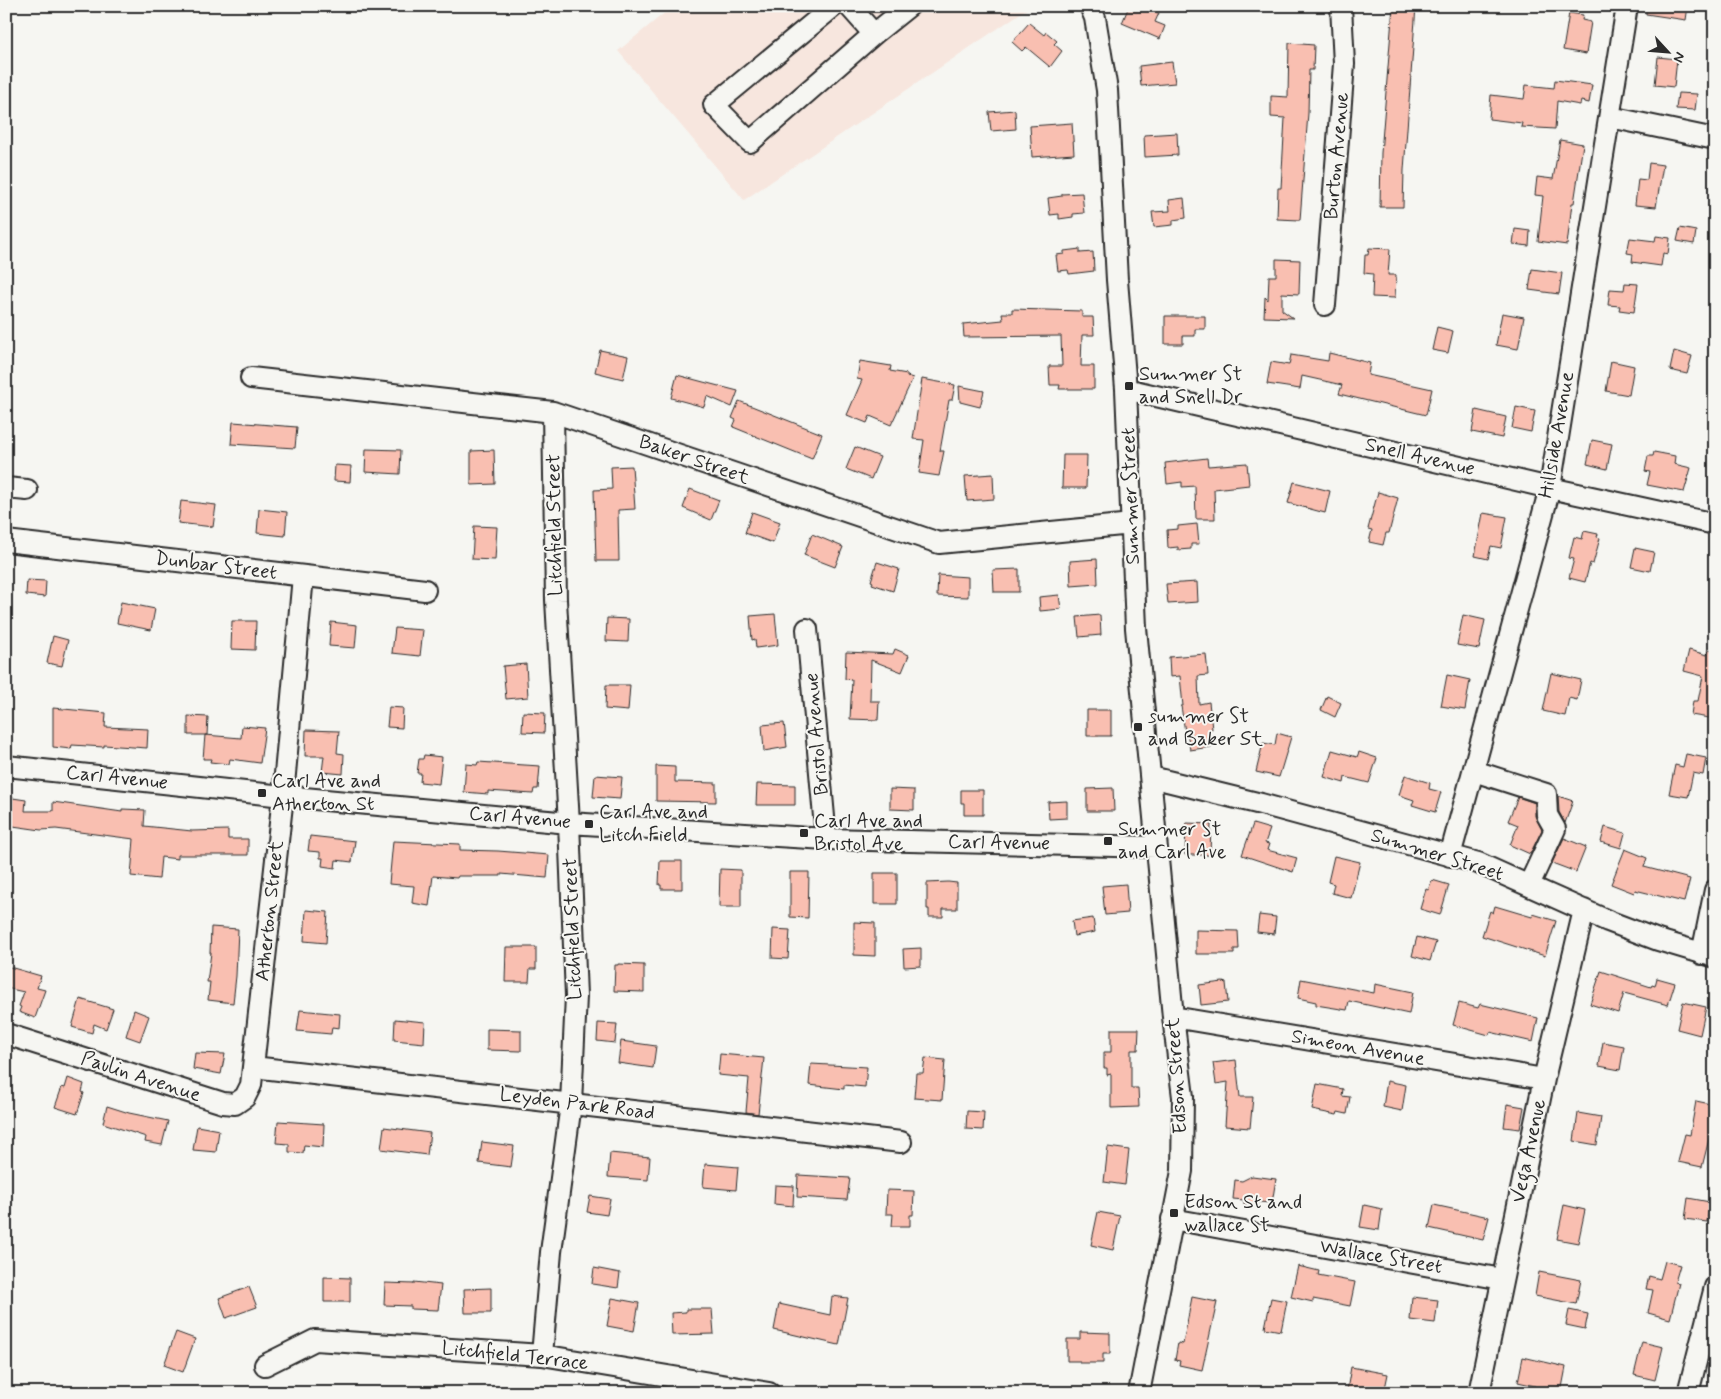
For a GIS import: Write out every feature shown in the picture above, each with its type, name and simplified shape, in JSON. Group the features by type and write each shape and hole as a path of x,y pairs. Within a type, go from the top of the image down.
{"street":[{"path":"834,6 714,105 750,142 909,6"},
{"path":"849,6 874,34"},
{"name":"Summer Street","path":"1090,6 1094,18 1107,90 1126,389 1136,628 1156,847"},
{"name":"Burton Avenue","path":"1325,305 1344,64 1342,6"},
{"name":"Hillside Avenue","path":"1450,856 1550,488 1627,6"},
{"path":"1610,117 1715,139"},
{"name":"Baker Street","path":"251,378 553,412 939,543 1132,524"},
{"name":"Snell Avenue","path":"1126,389 1550,488 1715,524"},
{"name":"Litchfield Street","path":"542,1355 552,1252 571,1104 576,996 569,823 556,600 553,412"},
{"path":"6,488 27,490"},
{"name":"Dunbar Street","path":"6,541 425,590"},
{"name":"Atherton Street","path":"253,1067 303,576"},
{"name":"Bristol Avenue","path":"807,630 826,839"},
{"name":"Carl Avenue","path":"6,766 282,796 569,823 826,839 1156,847"},
{"path":"1474,771 1546,794 1547,814 1555,829 1529,884"},
{"name":"Summer Street","path":"1151,777 1261,804 1478,863 1584,910 1658,940 1708,956"},
{"name":"Edson Street","path":"1139,1393 1182,1171 1183,1097 1156,847"},
{"path":"1708,956 1715,890"},
{"name":"Vega Avenue","path":"1479,1393 1544,1079 1584,910"},
{"name":"Simeon Avenue","path":"1173,1017 1544,1079"},
{"name":"Paulin Avenue","path":"6,1034 224,1103 235,1104 245,1097 252,1085 253,1067"},
{"name":"Leyden Park Road","path":"253,1067 901,1142"},
{"name":"Wallace Street","path":"1172,1219 1502,1279"},
{"path":"1688,1393 1715,1287"},
{"name":"Litchfield Terrace","path":"265,1365 315,1340 542,1355 769,1393"}],"shaded area":[{"path":"673,6 1031,6 744,200 618,51"}],"building":[{"path":"1129,6 1142,6 1159,13 1155,22 1165,26 1160,39 1122,23"},
{"path":"1393,6 1416,6 1403,207 1380,207 1381,153"},
{"path":"1646,6 1688,6 1686,20 1646,14"},
{"path":"1569,13 1583,15 1582,20 1591,22 1586,54 1563,50"},
{"path":"1029,23 1044,35 1046,32 1057,41 1054,44 1062,51 1050,67 1026,47 1022,51 1012,42"},
{"path":"1289,43 1314,45 1313,70 1309,70 1308,113 1300,220 1277,219 1278,188 1281,188 1285,118 1271,117 1271,96 1288,97"},
{"path":"1658,57 1677,59 1674,87 1655,85"},
{"path":"1172,62 1175,83 1141,86 1139,66"},
{"path":"1555,80 1592,85 1589,103 1581,101 1580,105 1557,101 1555,129 1521,127 1522,123 1489,119 1491,95 1524,99 1526,85 1554,88"},
{"path":"1678,93 1697,94 1695,110 1676,109"},
{"path":"1015,110 1016,129 991,131 989,112"},
{"path":"1072,123 1074,154 1032,157 1030,126"},
{"path":"1177,133 1178,155 1145,157 1144,135"},
{"path":"1560,140 1583,144 1574,203 1572,203 1567,245 1538,241 1543,196 1535,195 1537,177 1553,179"},
{"path":"1649,163 1663,165 1656,207 1635,205 1638,179 1647,180"},
{"path":"1082,193 1084,213 1073,214 1073,217 1059,219 1059,214 1050,215 1048,198 1062,196 1062,194"},
{"path":"1184,198 1186,218 1173,220 1173,225 1154,227 1152,212 1170,211 1169,200"},
{"path":"1680,228 1696,231 1694,244 1677,241"},
{"path":"1515,229 1530,231 1529,246 1513,244"},
{"path":"1656,236 1670,238 1668,254 1663,253 1661,266 1632,262 1633,254 1627,253 1630,238 1655,241"},
{"path":"1369,248 1390,249 1388,275 1396,275 1395,298 1372,297 1373,274 1364,273 1365,255 1368,255"},
{"path":"1080,249 1080,253 1093,252 1094,271 1069,274 1068,270 1058,271 1056,255 1064,254 1064,251"},
{"path":"1276,259 1300,260 1299,294 1282,293 1282,310 1293,318 1264,317 1265,297 1268,300 1269,276 1276,276"},
{"path":"1532,269 1562,273 1559,294 1529,290"},
{"path":"1625,283 1638,284 1634,312 1619,310 1620,306 1608,305 1610,289 1624,290"},
{"path":"1012,309 1082,311 1082,317 1093,317 1094,335 1082,335 1081,366 1094,366 1094,389 1059,389 1060,385 1050,385 1049,366 1062,366 1061,336 964,337 963,324 1003,320 1002,313 1012,313"},
{"path":"1502,313 1524,317 1518,349 1496,345"},
{"path":"1165,316 1205,316 1205,329 1195,329 1195,336 1183,336 1183,344 1165,344"},
{"path":"1437,327 1453,331 1448,353 1432,350"},
{"path":"600,350 628,356 623,379 595,372"},
{"path":"1674,351 1692,356 1687,374 1670,370"},
{"path":"1329,353 1370,363 1368,375 1432,389 1426,415 1339,394 1342,385 1302,376 1300,389 1267,384 1271,362 1289,365 1291,355 1328,361"},
{"path":"860,361 891,366 890,371 907,374 907,376 913,378 891,425 870,416 867,423 847,415 862,380 857,379"},
{"path":"1611,361 1634,366 1629,395 1606,391"},
{"path":"677,375 738,391 732,407 707,396 704,407 671,398"},
{"path":"922,379 955,385 952,400 949,400 940,451 944,451 939,476 919,473 924,440 913,439"},
{"path":"959,386 984,391 980,407 960,402"},
{"path":"739,401 822,434 812,459 733,427 736,420 732,418"},
{"path":"1516,407 1535,411 1531,432 1512,428"},
{"path":"1476,410 1506,417 1502,438 1472,432"},
{"path":"233,422 297,427 295,448 231,444"},
{"path":"1592,440 1612,444 1607,469 1587,464"},
{"path":"855,447 880,457 871,479 846,469"},
{"path":"366,449 401,450 400,474 365,472"},
{"path":"494,450 495,484 471,485 471,451"},
{"path":"1654,452 1675,456 1674,464 1691,468 1684,492 1647,485 1650,472 1645,471 1648,456 1653,456"},
{"path":"1063,455 1087,455 1086,488 1062,488"},
{"path":"1207,458 1208,466 1247,463 1249,485 1214,489 1215,519 1196,519 1195,486 1182,487 1182,482 1167,484 1165,463"},
{"path":"335,465 351,466 350,482 334,481"},
{"path":"632,466 635,509 618,510 619,561 596,561 594,490 612,489 611,467"},
{"path":"993,474 994,499 967,501 965,476"},
{"path":"1294,482 1330,491 1325,513 1288,503"},
{"path":"690,489 719,500 711,520 683,508"},
{"path":"1378,492 1398,498 1389,533 1386,533 1383,545 1369,542 1372,530 1368,529"},
{"path":"181,501 216,505 213,527 178,523"},
{"path":"259,509 287,512 285,536 257,533"},
{"path":"752,512 780,522 773,543 745,533"},
{"path":"1483,513 1507,517 1501,548 1491,546 1488,559 1475,556"},
{"path":"1197,524 1199,544 1191,544 1191,549 1178,550 1178,547 1168,548 1167,530 1178,529 1178,526"},
{"path":"474,526 497,527 495,560 472,559"},
{"path":"1584,531 1598,534 1597,537 1600,538 1593,564 1590,563 1585,582 1569,578 1574,559 1569,558 1574,537 1582,539"},
{"path":"812,534 843,547 835,567 804,555"},
{"path":"1635,548 1654,552 1650,571 1631,567"},
{"path":"1097,559 1098,584 1071,586 1070,561"},
{"path":"877,562 899,569 893,591 872,584 873,582 871,581"},
{"path":"1019,569 1019,592 994,592 993,570"},
{"path":"938,575 968,577 968,597 937,596"},
{"path":"27,580 46,581 45,597 26,595"},
{"path":"1197,582 1198,602 1168,604 1166,584"},
{"path":"1059,595 1061,609 1040,611 1039,597"},
{"path":"121,602 155,609 151,630 117,623"},
{"path":"775,614 778,645 756,648 755,639 752,640 750,616"},
{"path":"1100,615 1101,635 1079,637 1077,617"},
{"path":"1463,615 1485,620 1479,649 1457,645"},
{"path":"607,618 629,619 628,642 606,641"},
{"path":"232,621 256,621 255,650 231,649"},
{"path":"331,622 357,625 355,648 329,646"},
{"path":"395,628 423,630 420,656 392,653"},
{"path":"53,636 68,640 62,666 47,663"},
{"path":"895,649 909,655 902,672 871,660 870,701 879,701 878,720 850,719 852,680 845,679 846,652 893,654"},
{"path":"1689,650 1707,655 1709,650 1715,651 1715,719 1691,715 1693,701 1698,701 1703,676 1684,671"},
{"path":"1206,654 1208,675 1198,676 1199,704 1209,702 1212,729 1209,730 1211,747 1190,750 1181,706 1183,706 1180,676 1170,677 1169,657"},
{"path":"526,664 528,697 506,699 503,666"},
{"path":"1551,673 1581,680 1577,700 1569,698 1565,716 1543,711"},
{"path":"1447,675 1470,680 1465,710 1441,706"},
{"path":"606,685 630,685 628,711 605,709"},
{"path":"1327,696 1341,703 1335,717 1321,710"},
{"path":"389,707 403,708 402,728 387,727"},
{"path":"53,708 106,713 105,727 148,729 147,748 104,745 104,747 72,745 71,749 53,747"},
{"path":"1087,710 1111,710 1111,736 1087,736"},
{"path":"523,712 545,713 544,733 522,732"},
{"path":"188,716 208,717 207,735 188,735"},
{"path":"784,723 787,747 764,751 762,725"},
{"path":"242,726 265,728 260,763 230,759 229,764 210,762 211,759 203,759 205,735 241,738"},
{"path":"306,730 339,731 337,753 344,754 343,774 322,772 324,756 305,756"},
{"path":"1277,733 1291,737 1279,777 1256,772 1263,743 1275,745"},
{"path":"1332,750 1357,757 1359,752 1377,758 1369,783 1345,777 1344,783 1324,777"},
{"path":"1686,754 1706,758 1703,775 1693,773 1688,797 1669,794 1675,765 1683,767"},
{"path":"424,755 442,757 439,784 420,782 421,773 417,773 419,759 423,759"},
{"path":"478,762 540,766 538,789 534,789 533,794 488,791 488,794 464,792 466,764 477,765"},
{"path":"656,766 675,767 675,782 716,783 716,802 656,801"},
{"path":"595,775 622,777 620,799 593,797"},
{"path":"1405,775 1430,783 1429,789 1441,792 1435,812 1412,805 1414,800 1399,795"},
{"path":"757,784 795,785 795,805 756,805"},
{"path":"1113,788 1114,811 1087,811 1087,789"},
{"path":"890,789 914,790 914,810 890,809"},
{"path":"961,790 983,790 983,815 964,815 964,803 961,803"},
{"path":"1558,796 1573,801 1565,823 1559,812"},
{"path":"6,797 26,800 25,811 53,811 53,802 122,812 122,809 145,810 144,826 192,831 228,830 228,839 248,839 248,855 178,855 178,859 161,857 159,879 131,876 134,839 6,825"},
{"path":"1518,797 1535,803 1535,816 1542,830 1530,854 1510,845 1518,825 1508,821"},
{"path":"1067,801 1067,818 1049,819 1048,802"},
{"path":"1186,823 1211,824 1210,855 1185,855"},
{"path":"1253,824 1270,829 1265,843 1269,844 1267,850 1297,858 1293,872 1242,855"},
{"path":"1605,827 1625,833 1621,848 1601,842"},
{"path":"310,836 355,841 352,862 336,860 335,868 322,866 323,858 320,858 320,852 308,851"},
{"path":"1564,838 1586,847 1576,872 1552,863"},
{"path":"393,841 460,844 460,850 549,855 547,878 501,874 501,876 458,876 457,878 433,876 429,906 412,903 414,886 389,884"},
{"path":"1625,849 1647,858 1644,867 1690,879 1684,902 1635,890 1634,893 1611,884"},
{"path":"1334,856 1360,862 1351,898 1332,893 1334,884 1328,882"},
{"path":"660,861 682,861 682,889 661,889 661,885 659,885"},
{"path":"720,869 741,870 741,907 719,907"},
{"path":"790,872 809,872 808,918 790,917"},
{"path":"874,873 897,873 897,904 874,904"},
{"path":"1432,880 1449,885 1440,915 1420,909 1426,889 1428,890"},
{"path":"927,883 957,883 957,909 943,909 943,917 929,917 929,909 927,909"},
{"path":"1126,884 1128,913 1105,915 1102,886"},
{"path":"1495,906 1532,917 1533,914 1556,921 1545,956 1482,936 1490,911 1493,913"},
{"path":"306,910 328,912 326,943 304,941"},
{"path":"1259,915 1276,917 1274,934 1257,932"},
{"path":"1093,918 1095,932 1074,936 1072,921"},
{"path":"854,922 875,923 875,956 854,955"},
{"path":"211,927 238,929 233,1003 208,1000 210,982 207,982 211,953"},
{"path":"773,929 790,930 788,959 772,958"},
{"path":"1196,930 1238,931 1239,949 1234,949 1234,954 1196,954"},
{"path":"1417,937 1436,942 1430,961 1412,956"},
{"path":"506,947 536,947 536,969 530,969 529,982 505,982"},
{"path":"921,948 921,966 904,967 903,949"},
{"path":"615,965 644,965 644,992 614,991"},
{"path":"6,966 41,976 37,988 45,990 35,1018 19,1012 24,992 6,988"},
{"path":"1601,971 1651,987 1652,985 1655,986 1657,978 1675,983 1668,1005 1624,993 1618,1013 1590,1004"},
{"path":"1301,979 1374,993 1375,984 1413,992 1409,1014 1349,1001 1347,1010 1316,1005 1316,1002 1298,998"},
{"path":"1226,983 1228,1002 1201,1005 1199,985"},
{"path":"80,999 113,1009 106,1029 94,1024 92,1033 72,1027"},
{"path":"1683,1002 1706,1007 1700,1035 1677,1029"},
{"path":"1459,1003 1478,1008 1480,1004 1538,1018 1533,1042 1490,1032 1489,1035 1453,1025"},
{"path":"134,1010 149,1016 140,1041 126,1036"},
{"path":"300,1010 340,1014 339,1028 332,1027 331,1034 297,1031"},
{"path":"395,1019 425,1022 424,1043 394,1040"},
{"path":"598,1023 617,1024 615,1043 597,1041"},
{"path":"487,1029 521,1030 521,1051 487,1050"},
{"path":"1111,1029 1139,1029 1138,1050 1131,1050 1131,1088 1138,1088 1139,1107 1111,1108 1111,1074 1107,1075 1107,1068 1104,1068 1104,1052 1111,1052"},
{"path":"621,1041 656,1046 653,1068 618,1063"},
{"path":"1603,1042 1624,1046 1620,1070 1599,1066"},
{"path":"195,1053 225,1054 221,1074 193,1069"},
{"path":"720,1054 764,1058 758,1114 746,1112 749,1078 718,1075"},
{"path":"925,1058 945,1060 942,1100 914,1098 916,1073 923,1073"},
{"path":"1236,1060 1240,1097 1253,1097 1250,1128 1225,1126 1228,1082 1216,1084 1213,1063"},
{"path":"811,1064 867,1067 865,1087 844,1085 844,1089 809,1085"},
{"path":"68,1078 84,1084 82,1092 84,1093 77,1114 55,1107 62,1087 65,1088"},
{"path":"1387,1081 1406,1085 1402,1111 1383,1107"},
{"path":"1317,1084 1343,1089 1342,1096 1350,1097 1347,1114 1338,1112 1337,1115 1312,1110"},
{"path":"1696,1101 1715,1105 1715,1115 1702,1167 1678,1162 1685,1134 1690,1135"},
{"path":"1507,1104 1524,1107 1520,1129 1504,1127"},
{"path":"107,1106 129,1113 168,1121 162,1145 145,1142 146,1137 103,1123"},
{"path":"967,1111 984,1112 983,1130 966,1129"},
{"path":"1578,1113 1601,1117 1597,1145 1574,1141"},
{"path":"278,1121 324,1124 323,1147 304,1145 303,1153 289,1152 289,1144 276,1143"},
{"path":"197,1126 219,1130 216,1152 193,1150"},
{"path":"384,1127 430,1133 427,1155 381,1149"},
{"path":"482,1142 514,1146 511,1167 479,1163"},
{"path":"1108,1147 1129,1150 1125,1185 1104,1182"},
{"path":"610,1153 650,1157 648,1180 608,1177"},
{"path":"705,1164 738,1167 736,1190 703,1187"},
{"path":"798,1175 850,1178 847,1200 797,1197"},
{"path":"1252,1176 1276,1179 1272,1203 1244,1204 1244,1200 1233,1199 1235,1180 1242,1181"},
{"path":"775,1185 794,1186 793,1206 774,1204"},
{"path":"887,1190 914,1191 913,1215 910,1215 910,1226 892,1226 893,1214 886,1214"},
{"path":"590,1196 610,1199 607,1215 587,1212"},
{"path":"1688,1198 1710,1202 1707,1222 1685,1219"},
{"path":"1364,1205 1382,1209 1379,1230 1360,1227"},
{"path":"1434,1205 1489,1217 1483,1240 1429,1228"},
{"path":"1564,1205 1585,1210 1578,1243 1557,1239"},
{"path":"1098,1212 1120,1216 1113,1250 1091,1245"},
{"path":"1665,1261 1680,1265 1675,1282 1679,1283 1670,1319 1648,1313 1653,1290 1646,1289 1649,1276 1660,1279"},
{"path":"1298,1266 1319,1271 1318,1275 1355,1282 1350,1306 1313,1299 1313,1302 1291,1297"},
{"path":"594,1268 620,1273 618,1288 592,1284"},
{"path":"1539,1272 1581,1280 1576,1304 1535,1296"},
{"path":"324,1277 350,1278 350,1302 324,1302"},
{"path":"414,1282 441,1285 438,1310 384,1305 385,1283 414,1284"},
{"path":"249,1287 257,1307 226,1318 219,1298"},
{"path":"491,1288 491,1313 465,1313 464,1289"},
{"path":"832,1296 848,1298 839,1345 774,1330 779,1304 830,1315"},
{"path":"1192,1297 1217,1302 1202,1370 1179,1365 1180,1361 1175,1360 1178,1343 1183,1344"},
{"path":"1412,1297 1438,1300 1435,1323 1410,1320"},
{"path":"612,1298 639,1303 634,1331 607,1326"},
{"path":"1271,1298 1287,1301 1281,1331 1265,1328"},
{"path":"686,1309 712,1309 714,1334 672,1335 671,1313 686,1312"},
{"path":"1569,1310 1588,1314 1585,1329 1566,1325"},
{"path":"176,1332 195,1339 183,1372 164,1365"},
{"path":"1080,1332 1110,1333 1110,1354 1103,1354 1103,1363 1067,1361 1067,1339 1080,1339"},
{"path":"1642,1342 1663,1347 1655,1380 1634,1375"},
{"path":"1523,1357 1566,1367 1561,1393 1534,1391 1535,1386 1518,1382"},
{"path":"1351,1367 1388,1374 1384,1393 1349,1393 1350,1390 1347,1390"}],"place":[{"name":"Summer St and Snell Dr","path":"1129,386"},
{"name":"summer St and Baker St","path":"1138,727"},
{"name":"Carl Ave and Atherton St","path":"262,793"},
{"name":"Carl Ave and Litch Field","path":"589,824"},
{"name":"Carl Ave and Bristol Ave","path":"804,833"},
{"name":"Summer St and Carl Ave","path":"1108,841"},
{"name":"Edson St and wallace St","path":"1174,1213"}]}
